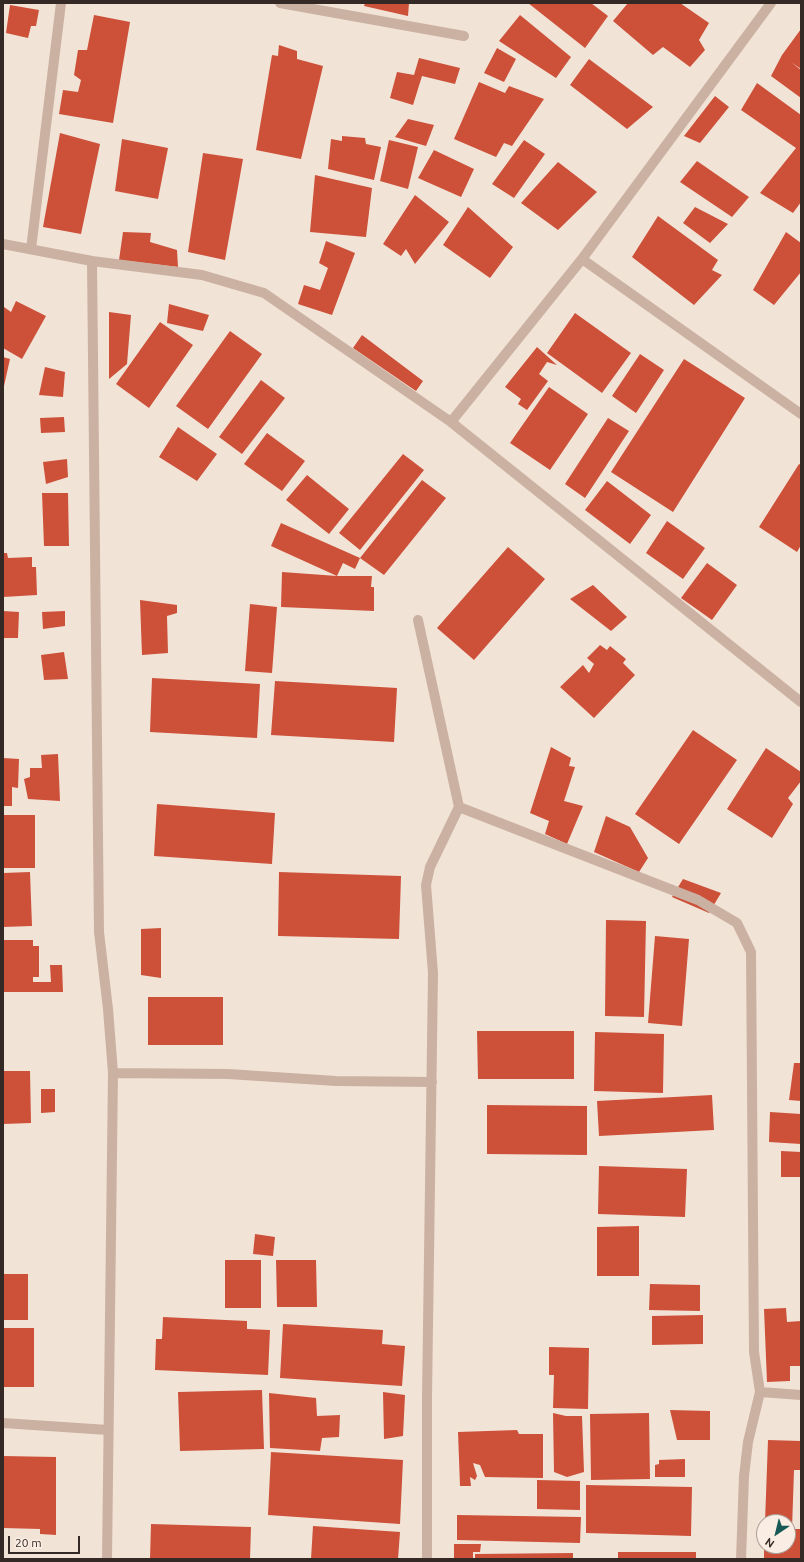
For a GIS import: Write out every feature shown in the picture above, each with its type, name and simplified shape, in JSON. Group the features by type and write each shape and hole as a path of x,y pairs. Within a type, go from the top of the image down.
{"street":[{"path":"31,249 61,3"},
{"path":"280,3 464,36"},
{"path":"451,422 582,259 771,3"},
{"path":"3,244 92,260 202,275 264,293 451,422 801,702"},
{"path":"582,259 801,414"},
{"path":"92,260 99,932 108,1009 112,1073 107,1559"},
{"path":"418,620 459,807 430,868 426,885 433,973 427,1397 427,1559"},
{"path":"459,807 698,900 737,923 751,952 754,1352 760,1392 748,1442 744,1476 741,1559"},
{"path":"112,1073 228,1074 336,1081 432,1082"},
{"path":"760,1392 801,1395"},
{"path":"3,1423 108,1430"}],"building":[{"path":"365,3 409,3 408,16 364,6"},
{"path":"528,3 591,3 608,16 585,48"},
{"path":"628,3 680,3 709,23 699,40 705,50 690,67 663,47 653,55 613,21"},
{"path":"10,5 39,10 36,26 31,26 28,38 6,33"},
{"path":"94,15 130,22 113,123 59,114 63,90 78,92 81,80 74,75 78,50 87,50"},
{"path":"520,15 571,57 556,78 499,41"},
{"path":"801,29 801,69 791,62 801,70 801,98 771,76 782,55"},
{"path":"279,45 297,51 297,59 323,66 301,159 256,150 272,55 278,56"},
{"path":"497,48 516,59 504,82 484,73"},
{"path":"419,58 460,68 455,84 422,76 413,105 390,98 397,72 414,75"},
{"path":"589,59 653,107 627,129 570,85"},
{"path":"479,82 505,93 509,86 544,99 512,146 504,143 496,157 454,139"},
{"path":"757,83 801,115 801,202 793,213 760,193 796,148 741,110"},
{"path":"715,96 729,107 700,143 684,136"},
{"path":"408,119 434,125 426,146 395,137"},
{"path":"60,133 100,144 81,234 43,227"},
{"path":"342,136 365,138 366,144 381,147 374,180 328,169 331,139 342,141"},
{"path":"122,139 168,148 158,199 115,191"},
{"path":"389,140 418,147 408,189 380,181"},
{"path":"524,140 545,154 514,198 492,184"},
{"path":"434,150 474,169 461,197 418,178"},
{"path":"203,153 243,159 225,260 188,252"},
{"path":"697,161 749,197 732,217 680,182"},
{"path":"558,162 597,192 558,230 521,203"},
{"path":"315,175 372,188 366,237 310,232"},
{"path":"415,195 449,222 415,264 406,249 401,256 383,244"},
{"path":"468,207 513,247 490,278 443,245"},
{"path":"695,207 728,224 710,243 683,223"},
{"path":"658,216 718,260 712,270 722,275 694,305 632,257"},
{"path":"123,232 151,233 150,242 177,250 178,267 119,260"},
{"path":"786,232 801,243 801,272 774,305 753,290"},
{"path":"326,241 355,253 332,315 298,304 304,285 320,290 328,268 319,263"},
{"path":"16,301 46,316 22,359 3,348 3,309 4,307 11,312"},
{"path":"169,304 209,315 203,331 167,323"},
{"path":"109,312 131,315 127,364 109,379"},
{"path":"575,313 631,353 602,393 547,353"},
{"path":"160,322 193,345 149,408 116,384"},
{"path":"230,331 262,354 208,429 176,406"},
{"path":"362,335 423,381 416,391 353,348"},
{"path":"537,347 557,365 547,362 539,374 548,381 527,410 518,404 521,399 505,387"},
{"path":"640,354 664,370 636,413 612,396"},
{"path":"3,357 10,359 4,386 3,386"},
{"path":"684,359 745,398 673,512 611,472"},
{"path":"45,367 65,372 63,397 39,395"},
{"path":"261,380 285,398 242,454 219,437"},
{"path":"549,387 588,414 550,470 510,443"},
{"path":"64,417 65,432 41,433 40,418"},
{"path":"608,418 629,431 585,498 565,484"},
{"path":"178,427 217,454 197,481 159,457"},
{"path":"267,433 305,461 282,491 244,464"},
{"path":"403,454 424,470 360,550 339,533"},
{"path":"67,459 68,477 46,484 43,462"},
{"path":"799,464 801,465 801,545 797,552 759,527"},
{"path":"307,475 349,509 329,534 286,500"},
{"path":"422,480 446,498 384,575 360,558"},
{"path":"607,481 651,515 630,544 585,510"},
{"path":"42,493 68,493 69,546 44,546"},
{"path":"667,521 705,548 683,579 646,553"},
{"path":"281,523 360,558 355,569 343,563 337,576 271,546"},
{"path":"508,547 545,579 474,660 437,628"},
{"path":"3,553 7,553 8,558 32,557 32,567 36,567 37,595 3,597"},
{"path":"707,563 737,585 712,620 681,598"},
{"path":"282,572 337,576 372,576 371,587 374,587 374,611 281,607"},
{"path":"593,585 627,617 611,631 570,599"},
{"path":"140,600 177,605 177,613 167,616 168,653 142,655"},
{"path":"250,604 277,607 272,673 245,671"},
{"path":"3,611 19,612 18,638 3,638"},
{"path":"65,611 65,626 43,629 42,612"},
{"path":"600,645 607,650 610,646 626,659 623,663 635,675 594,718 560,687 583,665 589,673 594,664 587,658"},
{"path":"64,652 68,679 44,680 41,655"},
{"path":"152,678 260,684 257,738 150,732"},
{"path":"275,681 397,688 394,742 271,735"},
{"path":"693,730 737,760 679,844 635,814"},
{"path":"551,747 571,758 569,766 575,767 564,801 583,806 567,844 545,834 549,821 530,813"},
{"path":"766,748 801,772 801,781 788,798 793,804 772,838 727,809"},
{"path":"58,754 60,801 28,799 24,779 30,777 30,768 42,768 41,755"},
{"path":"3,758 19,759 18,788 12,787 12,806 3,806"},
{"path":"157,804 275,813 272,864 154,856"},
{"path":"3,815 35,815 35,868 3,868"},
{"path":"606,816 630,827 648,858 639,872 594,852"},
{"path":"30,872 32,926 3,927 3,873"},
{"path":"279,872 401,876 399,939 278,936"},
{"path":"683,879 721,893 709,913 672,897"},
{"path":"606,920 646,921 644,1017 605,1016"},
{"path":"161,928 161,978 141,975 141,929"},
{"path":"655,936 689,939 682,1026 648,1023"},
{"path":"3,940 33,940 33,946 39,946 39,977 33,977 33,982 51,982 50,965 62,965 63,992 3,992"},
{"path":"148,997 223,997 223,1045 148,1045"},
{"path":"477,1031 574,1031 574,1079 478,1079"},
{"path":"595,1032 664,1034 663,1093 594,1091"},
{"path":"794,1063 801,1063 801,1101 789,1100"},
{"path":"3,1071 30,1071 31,1123 3,1124"},
{"path":"41,1089 55,1089 55,1112 41,1113"},
{"path":"712,1095 714,1130 599,1136 597,1101"},
{"path":"487,1105 587,1106 587,1155 487,1154"},
{"path":"770,1112 801,1114 801,1144 769,1142"},
{"path":"781,1151 801,1152 801,1177 781,1177"},
{"path":"599,1166 687,1169 685,1217 598,1214"},
{"path":"639,1226 639,1276 597,1276 597,1227"},
{"path":"255,1234 275,1237 273,1256 253,1254"},
{"path":"225,1260 261,1260 261,1308 225,1308"},
{"path":"276,1260 316,1260 317,1307 277,1307"},
{"path":"3,1274 28,1274 28,1320 3,1320"},
{"path":"650,1284 700,1285 700,1311 649,1310"},
{"path":"786,1308 787,1322 801,1321 801,1366 790,1366 790,1381 767,1382 764,1309"},
{"path":"703,1315 703,1344 652,1345 652,1316"},
{"path":"163,1317 247,1321 247,1329 270,1330 268,1375 155,1370 156,1339 162,1339"},
{"path":"283,1324 383,1330 382,1344 405,1346 402,1386 280,1378"},
{"path":"3,1328 34,1328 34,1387 3,1387"},
{"path":"549,1347 589,1348 588,1409 553,1408 554,1375 549,1375"},
{"path":"262,1390 264,1449 180,1451 178,1392"},
{"path":"383,1392 405,1395 403,1436 384,1439"},
{"path":"269,1393 316,1398 317,1416 340,1415 339,1437 322,1438 320,1451 270,1448"},
{"path":"670,1410 710,1411 710,1440 677,1440"},
{"path":"553,1413 566,1416 582,1416 584,1472 567,1477 554,1472"},
{"path":"649,1413 650,1479 591,1480 590,1414"},
{"path":"517,1430 519,1434 543,1434 543,1478 485,1477 480,1465 473,1463 477,1476 475,1480 470,1477 471,1486 460,1486 458,1432"},
{"path":"768,1440 801,1441 801,1470 794,1470 793,1514 765,1514"},
{"path":"271,1452 403,1460 400,1524 268,1515"},
{"path":"3,1456 56,1457 56,1535 40,1534 40,1529 3,1528"},
{"path":"685,1459 685,1477 655,1477 655,1465 659,1464 659,1460"},
{"path":"537,1480 580,1481 580,1510 537,1509"},
{"path":"586,1485 692,1487 691,1536 586,1533"},
{"path":"457,1515 581,1517 580,1543 457,1540"},
{"path":"151,1524 251,1527 250,1559 150,1559"},
{"path":"313,1526 400,1532 398,1559 311,1559"},
{"path":"796,1529 801,1529 801,1559 764,1559 764,1554 796,1554"},
{"path":"454,1544 481,1544 480,1552 473,1552 473,1559 454,1559"},
{"path":"618,1552 696,1552 696,1559 618,1559"},
{"path":"573,1553 573,1559 475,1559 475,1554"}]}
